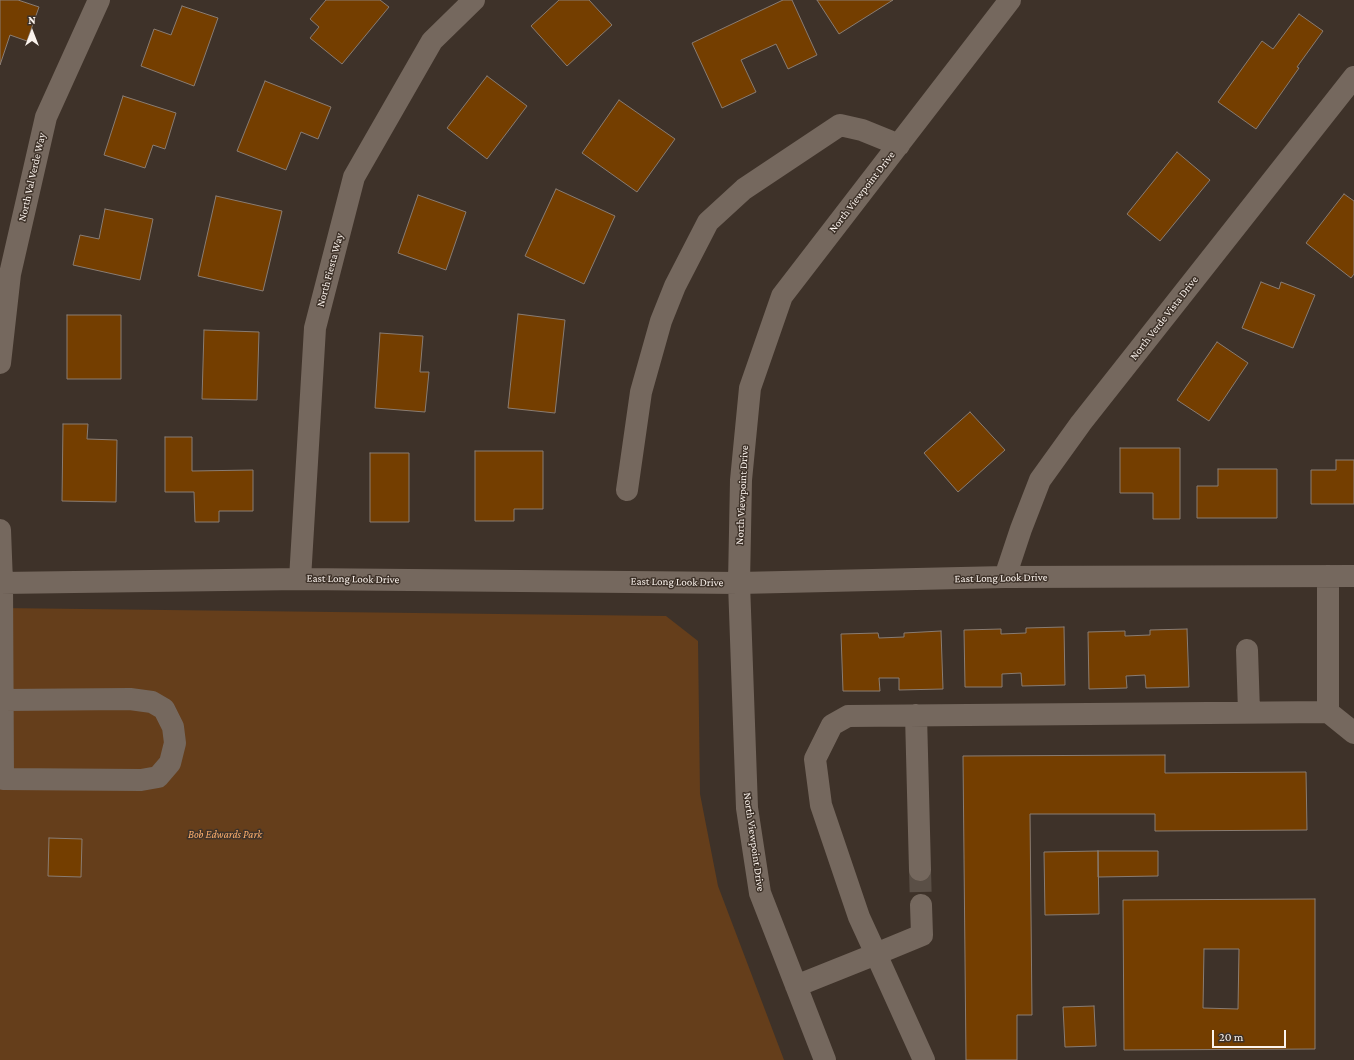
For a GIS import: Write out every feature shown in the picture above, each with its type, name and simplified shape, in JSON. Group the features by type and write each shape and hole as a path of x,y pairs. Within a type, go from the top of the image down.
{"street":[{"name":"North Val Verde Way","path":"0,363 10,274 46,117 99,0"},
{"name":"North Fiesta Way","path":"300,579 315,328 354,178 432,40 474,0"},
{"name":"North Viewpoint Drive","path":"825,1060 760,893 747,808 739,583 741,480 750,388 782,296 1010,0"},
{"name":"North Verde Vista Drive","path":"1005,577 1021,529 1040,480 1081,423 1354,77"},
{"path":"627,490 641,392 661,321 678,280 708,222 744,189 840,125 862,130 899,145"},
{"path":"0,530 3,779 141,780 158,777 170,763 175,743 174,727 164,709 152,702 130,699 3,700"},
{"path":"1328,576 1328,712"},
{"name":"East Long Look Drive","path":"1,583 300,579 739,583 1005,577 1354,576"},
{"path":"1247,650 1249,712"},
{"path":"924,1060 859,917 821,805 815,759 832,725 848,716 1328,712 1354,733"},
{"path":"916,715 920,870"},
{"path":"796,986 922,935 921,905"}],"green space":[{"name":"Bob Edwards Park","path":"0,608 666,616 698,641 700,794 718,886 784,1060 0,1060"}],"building":[{"path":"0,0 18,0 39,7 27,41 10,35 0,65"},
{"path":"326,0 380,0 389,7 342,64 310,38 319,27 310,19"},
{"path":"559,0 589,0 612,25 567,66 531,26"},
{"path":"783,0 792,0 817,55 788,69 776,44 741,60 756,92 722,108 692,43"},
{"path":"817,0 893,0 839,34"},
{"path":"182,6 218,18 194,86 141,66 154,29 171,35"},
{"path":"1299,14 1323,31 1256,129 1218,102 1262,41 1273,49"},
{"path":"487,76 527,106 487,159 447,128"},
{"path":"265,81 331,107 318,139 301,132 286,170 237,151"},
{"path":"123,96 176,113 165,149 153,145 145,168 104,155"},
{"path":"619,100 675,139 637,192 582,153"},
{"path":"1177,152 1210,180 1160,241 1127,214"},
{"path":"556,189 615,216 584,284 525,256"},
{"path":"1344,194 1354,201 1354,274 1351,278 1306,243"},
{"path":"418,195 466,212 446,270 398,253"},
{"path":"216,196 282,211 263,291 198,276"},
{"path":"105,209 153,219 140,280 73,265 80,235 99,239"},
{"path":"1261,282 1279,289 1281,282 1315,295 1293,348 1242,328"},
{"path":"518,314 565,320 555,413 508,408"},
{"path":"67,315 121,315 121,379 67,379"},
{"path":"204,330 259,332 257,400 202,399"},
{"path":"380,333 423,336 420,372 429,372 425,412 375,408"},
{"path":"1217,342 1248,363 1209,421 1177,400"},
{"path":"970,412 1005,450 958,492 924,453"},
{"path":"63,424 88,424 87,439 117,440 116,502 62,501"},
{"path":"165,437 192,437 192,471 253,470 253,511 219,511 219,522 195,522 194,492 165,492"},
{"path":"1120,448 1180,448 1180,519 1153,519 1153,493 1120,493"},
{"path":"475,451 543,451 543,509 514,509 514,521 475,521"},
{"path":"370,453 409,453 409,522 370,522"},
{"path":"1336,460 1354,460 1354,504 1311,504 1311,470 1336,470"},
{"path":"1218,469 1277,469 1277,518 1197,518 1197,486 1218,486"},
{"path":"1064,627 1065,685 1022,686 1021,673 1002,674 1002,687 965,687 964,630 1001,629 1001,634 1026,633 1026,628"},
{"path":"1187,629 1189,687 1146,688 1145,675 1126,676 1127,688 1089,689 1088,632 1125,631 1125,636 1150,635 1150,630"},
{"path":"941,631 943,689 899,690 899,678 879,678 880,691 843,691 841,634 878,633 879,638 904,637 904,633"},
{"path":"1165,755 1165,773 1306,772 1307,830 1155,831 1155,814 1030,814 1032,1015 1017,1015 1017,1060 966,1060 963,756"},
{"path":"49,838 82,839 81,877 48,876"},
{"path":"1098,851 1158,851 1158,876 1098,877"},
{"path":"1098,851 1099,914 1045,915 1044,852"},
{"path":"1315,899 1315,1049 1124,1050 1123,900","holes":["1204,949 1239,949 1238,1009 1203,1008"]},
{"path":"1094,1006 1096,1046 1065,1047 1063,1007"}],"tunnel":[{"path":"920,870 921,905"}]}
